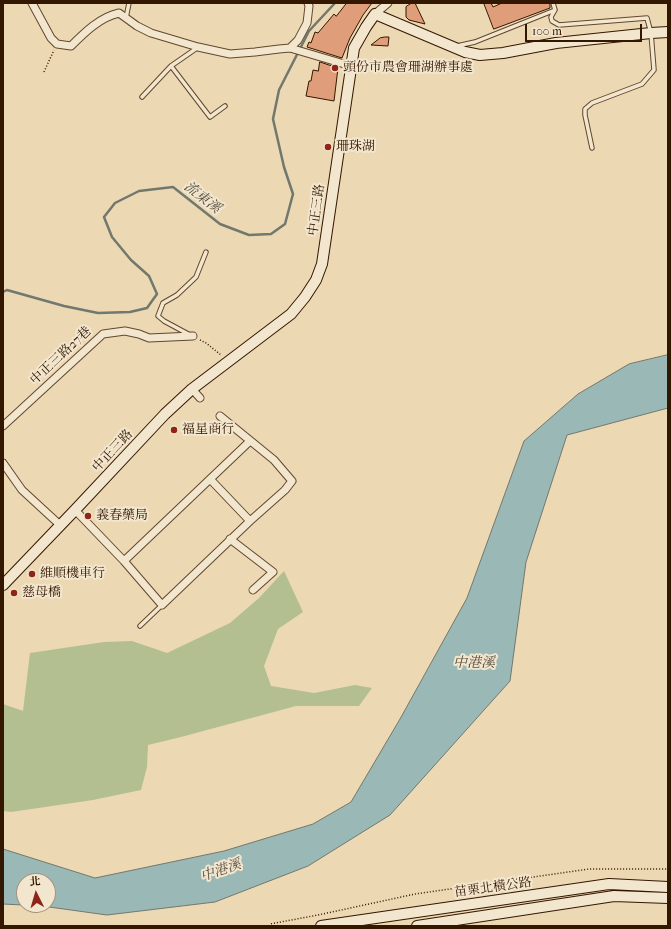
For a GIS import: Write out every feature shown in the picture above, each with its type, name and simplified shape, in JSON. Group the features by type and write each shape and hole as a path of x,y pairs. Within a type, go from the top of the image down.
{"main road":[{"path":"375,14 465,52 480,55 503,53 556,43 668,32"},
{"name":"中正三路","path":"3,585 165,414 192,389 291,314 305,297 316,280 322,264 354,48 375,14"},
{"name":"苗栗北橫公路","path":"321,926 609,884 668,887"},
{"name":"苗栗北橫公路","path":"417,926 614,896 668,898"}],"street":[{"path":"32,3 51,38 57,44 71,46 84,33 110,15 119,14 151,33 198,47 230,54 290,48 351,66"},
{"path":"290,48 298,40 307,23 308,3"},
{"path":"375,14 388,3"},
{"name":"中正三路27巷","path":"3,426 103,334 125,331 149,338 193,336"},
{"path":"192,389 200,398"},
{"path":"75,510 124,561 162,605 230,539 285,490 292,481 274,460 220,416"},
{"path":"124,561 250,441"},
{"path":"3,463 22,490 60,525"},
{"path":"210,479 250,521"},
{"path":"230,539 273,572 253,590"}],"lane":[{"path":"126,18 129,3"},
{"path":"553,3 556,10"},
{"path":"556,10 551,17 552,21 559,25 647,18 651,33 654,70 642,84 592,103 584,109 592,148"},
{"path":"453,47 475,42 556,10"},
{"path":"142,97 171,66 198,47"},
{"path":"171,66 210,117 225,106"},
{"path":"193,336 164,321 158,316 163,303 178,295 196,277 206,252"},
{"path":"140,626 162,605"}],"path":[{"path":"44,72 57,44"},
{"path":"193,336 206,343 229,361"},
{"path":"270,926 270,924 415,894 589,869 668,869"}],"green space":[{"path":"284,571 303,612 278,629 264,666 271,686 314,693 355,685 372,688 359,706 296,706 148,745 147,767 141,790 93,800 11,812 3,811 3,704 23,711 30,653 104,642 132,641 167,653 230,623 259,598"}],"water":[{"name":"中港溪","path":"668,355 668,408 567,435 526,562 510,681 390,815 308,866 215,902 107,915 56,908 56,873 16,873 16,905 3,904 3,849 95,878 224,851 313,824 351,802 400,719 467,598 524,441 578,394 629,364"}],"building":[{"path":"347,3 372,3 363,15 350,38 342,58 307,47 309,42 311,43 315,32 318,33 334,14 336,16"},
{"path":"412,3 415,3 425,24 409,20 406,17 406,7"},
{"path":"484,3 491,3 493,7 502,3 550,3 550,8 494,29"},
{"path":"389,37 388,46 371,45 380,38"},
{"path":"320,62 338,68 334,101 306,96 313,70 318,71"}],"waterway":[{"name":"流東溪","path":"3,292 7,290 64,306 98,313 130,312 147,308 157,294 149,276 131,260 112,237 104,217 115,203 139,191 173,187 220,224 249,235 271,234 285,224 293,194 284,167 273,119 279,90 309,31 335,3"}],"place":[{"name":"頭份市農會珊湖辦事處","path":"335,68"},
{"name":"珊珠湖","path":"328,147"},
{"name":"福星商行","path":"174,430"},
{"name":"義春藥局","path":"88,516"},
{"name":"維順機車行","path":"32,574"},
{"name":"慈母橋","path":"14,593"}]}
